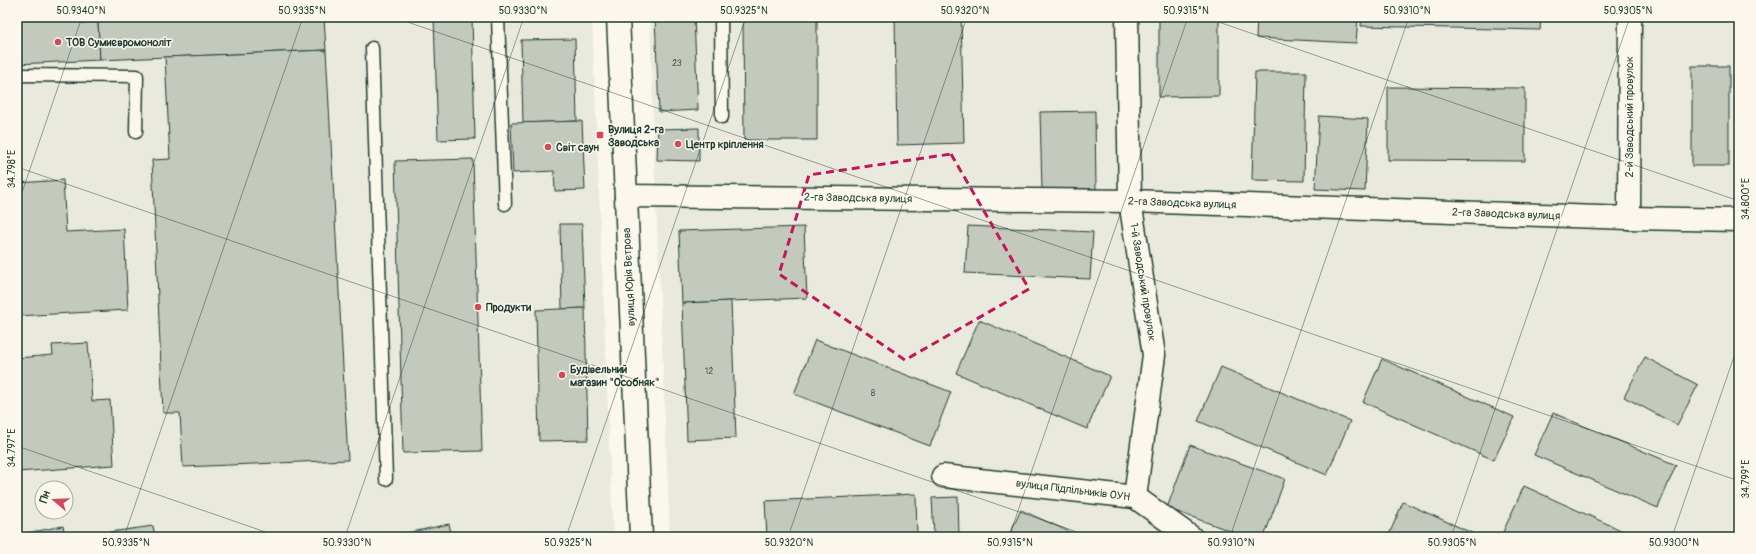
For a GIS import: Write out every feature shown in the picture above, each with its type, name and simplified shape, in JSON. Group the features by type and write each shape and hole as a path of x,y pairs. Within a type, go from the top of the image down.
{"street":[{"name":"вулиця Юрія Вєтрова","path":"618,17 641,537"},
{"name":"1-й Заводський провулок","path":"1127,17 1130,201 1154,355 1135,497"},
{"name":"2-й Заводський провулок","path":"1629,218 1630,17"},
{"name":"2-га Заводська вулиця","path":"626,196 1130,201 1629,218 1739,220"},
{"name":"вулиця Підпільників ОУН","path":"943,476 1135,497 1191,537"}],"lane":[{"path":"498,17 505,204"},
{"path":"721,17 722,117"},
{"path":"372,48 386,479"},
{"path":"17,75 137,76 136,132"}],"highlighted area":[{"path":"951,154 1029,289 905,360 779,274 809,175"}],"shaded area":[{"path":"17,17 592,17 613,537 17,537"},
{"path":"650,17 1739,17 1739,537 670,537 654,156"}],"building":[{"name":"ТОВ Сумиєвромоноліт","path":"17,17 82,17 82,23 98,22 100,60 17,64"},
{"path":"82,17 324,17 326,50 100,60 98,22 82,23"},
{"path":"472,17 475,139 438,140 434,18"},
{"path":"655,17 694,17 698,110 659,112"},
{"path":"743,17 817,17 817,140 744,140"},
{"path":"895,17 961,17 964,143 897,145"},
{"path":"1159,17 1219,17 1219,96 1159,97"},
{"path":"1257,17 1358,17 1356,43 1256,38"},
{"path":"1362,17 1541,17 1540,30 1361,26"},
{"path":"575,39 577,121 523,123 521,40"},
{"path":"326,50 348,460 183,467 180,413 163,413 152,160 170,159 165,57"},
{"path":"1692,66 1729,66 1729,166 1692,166"},
{"path":"1255,72 1306,72 1304,181 1252,180"},
{"path":"1388,87 1525,88 1525,161 1388,160"},
{"path":"1095,111 1096,189 1042,190 1040,112"},
{"path":"1319,116 1368,119 1365,191 1315,189"},
{"name":"Світ саун","path":"582,121 585,190 555,191 554,171 513,173 511,123"},
{"name":"Центр кріплення","path":"699,128 699,161 657,160 658,129"},
{"path":"473,159 482,451 403,453 395,161"},
{"path":"63,180 66,232 124,229 128,310 17,316 17,183"},
{"path":"560,224 582,224 585,308 562,309"},
{"path":"968,226 1093,232 1090,279 965,273"},
{"path":"804,227 807,298 682,303 679,231"},
{"path":"731,301 736,438 687,440 682,303"},
{"name":"Будівельний магазин \"Особняк\"","path":"585,308 588,440 539,441 536,310"},
{"path":"979,320 1110,376 1087,429 956,373"},
{"path":"815,340 951,392 930,446 794,394"},
{"path":"88,343 92,401 110,400 114,465 17,472 17,358 53,355 52,345"},
{"path":"1645,357 1698,385 1677,425 1624,397"},
{"path":"1382,359 1514,417 1494,460 1363,402"},
{"path":"1221,367 1350,421 1327,475 1198,421"},
{"path":"1553,413 1676,465 1658,508 1534,455"},
{"path":"1190,445 1285,479 1264,537 1247,537 1167,508"},
{"path":"1524,486 1636,537 1513,537 1503,532"},
{"path":"916,494 917,537 767,537 765,501"},
{"path":"958,497 959,537 934,537 932,498"},
{"path":"1403,502 1481,537 1388,537"},
{"path":"1021,510 1081,537 1008,537"},
{"path":"449,524 452,537 399,537 398,535"},
{"path":"63,526 65,537 17,537 17,535"},
{"path":"153,526 155,537 110,537 110,532"}],"place":[{"name":"ТОВ Сумиєвромоноліт","path":"58,42"},
{"name":"Вулиця 2-га Заводська","path":"600,135"},
{"name":"Центр кріплення","path":"678,144"},
{"name":"Світ саун","path":"548,147"},
{"name":"Продукти","path":"478,307"},
{"name":"Будівельний магазин \"Особняк\"","path":"562,375"}]}
